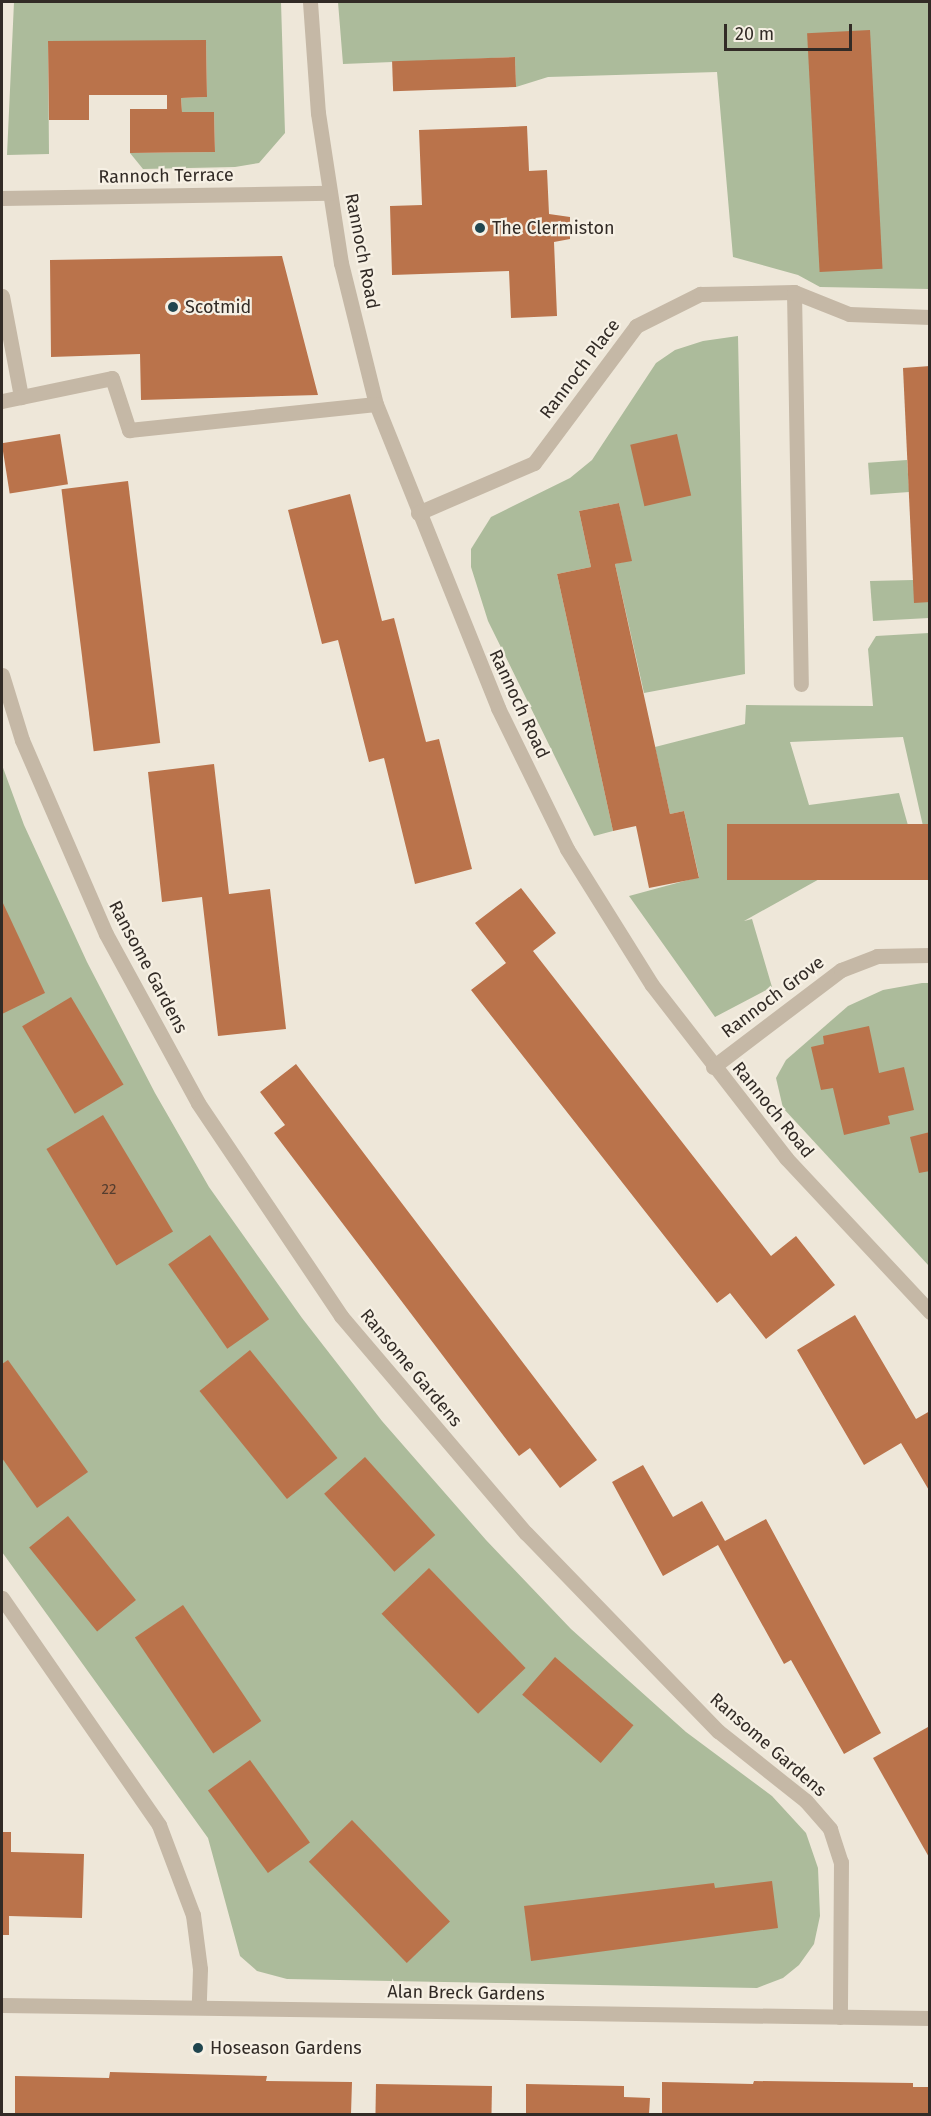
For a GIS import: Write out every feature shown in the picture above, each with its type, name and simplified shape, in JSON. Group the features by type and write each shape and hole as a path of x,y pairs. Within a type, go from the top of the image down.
{"street":[{"name":"Rannoch Road","path":"310,2 318,113 341,263 376,404 498,708 567,849 652,985 713,1067 786,1158 930,1312"},
{"name":"Rannoch Terrace","path":"2,198 330,193"},
{"path":"794,292 801,684"},
{"name":"Rannoch Place","path":"418,513 534,463 636,326 700,294 794,292 849,314 930,317"},
{"path":"2,296 21,397"},
{"path":"2,401 112,378 129,430 376,404"},
{"name":"Ransome Gardens","path":"2,675 22,740 106,934 198,1102 341,1316 526,1533 718,1731 806,1801 830,1829 841,1862 840,2017"},
{"name":"Rannoch Grove","path":"713,1067 841,970 877,956 930,955"},
{"path":"2,1598 159,1825 193,1914 200,1969 198,2007"},
{"name":"Alan Breck Gardens","path":"2,2005 930,2018"}],"green space":[{"path":"14,2 281,2 285,133 259,163 235,167 143,169 130,153 215,152 214,112 182,112 181,98 207,97 206,41 48,41 49,154 7,155"},
{"path":"338,2 929,2 929,289 820,287 798,275 733,257 717,72 548,77 516,87 515,57 343,64"},
{"path":"738,336 745,674 644,693 615,564 631,560 619,503 579,511 591,567 557,574 613,831 594,836 488,621 471,567 471,549 491,517 570,478 592,460 656,363 675,350 703,341"},
{"path":"907,460 909,492 870,495 868,463"},
{"path":"913,580 929,602 929,618 873,621 870,581"},
{"path":"929,633 929,824 923,826 903,737 790,742 809,805 899,793 909,829 744,921 752,919 772,987 715,1017 629,896 699,877 684,811 670,814 655,747 745,724 746,705 873,706 868,649 876,636"},
{"path":"2,765 24,825 87,962 155,1093 209,1187 302,1318 382,1421 486,1540 571,1629 686,1732 772,1796 806,1833 818,1868 820,1916 814,1944 799,1965 783,1978 757,1988 287,1979 257,1971 240,1956 208,1838 2,1552"},
{"path":"929,983 929,1266 783,1108 776,1078 786,1060 848,1006 883,990"}],"building":[{"path":"870,30 883,269 820,272 807,33"},
{"path":"206,40 207,97 181,98 182,112 214,112 215,152 130,153 130,109 167,109 167,95 89,95 89,120 49,120 48,41"},
{"path":"515,57 516,87 393,91 392,61"},
{"name":"The Clermiston","path":"527,126 529,171 547,170 549,214 570,217 570,239 554,242 557,316 511,318 509,271 392,275 390,206 422,205 419,130"},
{"name":"Scotmid","path":"282,256 318,395 141,400 140,354 51,357 50,260"},
{"path":"930,366 930,602 914,603 903,368"},
{"path":"60,434 68,484 10,494 2,443"},
{"path":"677,434 691,495 644,506 630,445"},
{"path":"128,481 160,743 94,751 61,489"},
{"path":"350,494 382,621 394,618 426,742 439,739 472,869 415,884 384,758 369,762 338,640 322,644 288,510"},
{"path":"619,503 632,561 615,564 670,814 684,811 699,878 649,888 636,826 613,831 557,574 591,567 579,511"},
{"path":"214,764 229,894 270,889 286,1029 218,1036 202,897 162,902 148,772"},
{"path":"727,824 930,824 930,880 727,880"},
{"path":"521,888 556,933 533,951 771,1256 796,1236 835,1285 766,1339 730,1293 717,1303 471,990 506,963 475,923"},
{"path":"2,901 45,993 2,1014"},
{"path":"71,997 124,1084 75,1114 22,1026"},
{"path":"869,1026 879,1073 904,1067 914,1110 888,1116 890,1124 844,1135 833,1088 821,1090 811,1047 824,1044 823,1036"},
{"path":"296,1064 597,1460 560,1488 530,1448 519,1456 274,1133 285,1125 260,1092"},
{"path":"103,1115 173,1232 116,1266 46,1149"},
{"path":"930,1132 930,1171 919,1173 910,1137"},
{"path":"210,1235 269,1319 227,1349 168,1264"},
{"path":"855,1315 916,1419 930,1411 930,1492 901,1443 864,1465 797,1350"},
{"path":"250,1350 337,1458 287,1499 199,1391"},
{"path":"8,1360 88,1472 37,1508 2,1458 2,1364"},
{"path":"365,1457 435,1535 394,1572 324,1494"},
{"path":"643,1465 673,1517 702,1501 725,1541 766,1519 881,1733 844,1754 791,1660 784,1664 718,1545 663,1576 612,1482"},
{"path":"68,1516 136,1600 97,1631 29,1547"},
{"path":"429,1568 526,1668 478,1714 382,1614"},
{"path":"183,1605 261,1721 213,1753 135,1637"},
{"path":"555,1657 633,1725 601,1763 522,1695"},
{"path":"928,1727 930,1729 930,1859 873,1758"},
{"path":"250,1760 310,1843 268,1873 208,1791"},
{"path":"352,1820 450,1921 407,1963 309,1862"},
{"path":"2,1832 11,1832 11,1852 84,1854 82,1918 9,1916 9,1935 2,1935"},
{"path":"772,1881 778,1928 531,1961 524,1906 714,1883 715,1888"},
{"path":"110,2072 267,2076 266,2081 352,2082 351,2114 15,2114 15,2076 109,2078"},
{"path":"754,2081 913,2083 913,2087 930,2087 930,2114 662,2114 662,2082 753,2084"},
{"path":"376,2084 492,2086 491,2114 375,2114"},
{"path":"526,2084 624,2086 624,2097 650,2098 649,2114 526,2114"}],"place":[{"name":"The Clermiston","path":"480,228"},
{"name":"Scotmid","path":"173,307"},
{"name":"Hoseason Gardens","path":"198,2048"}]}
